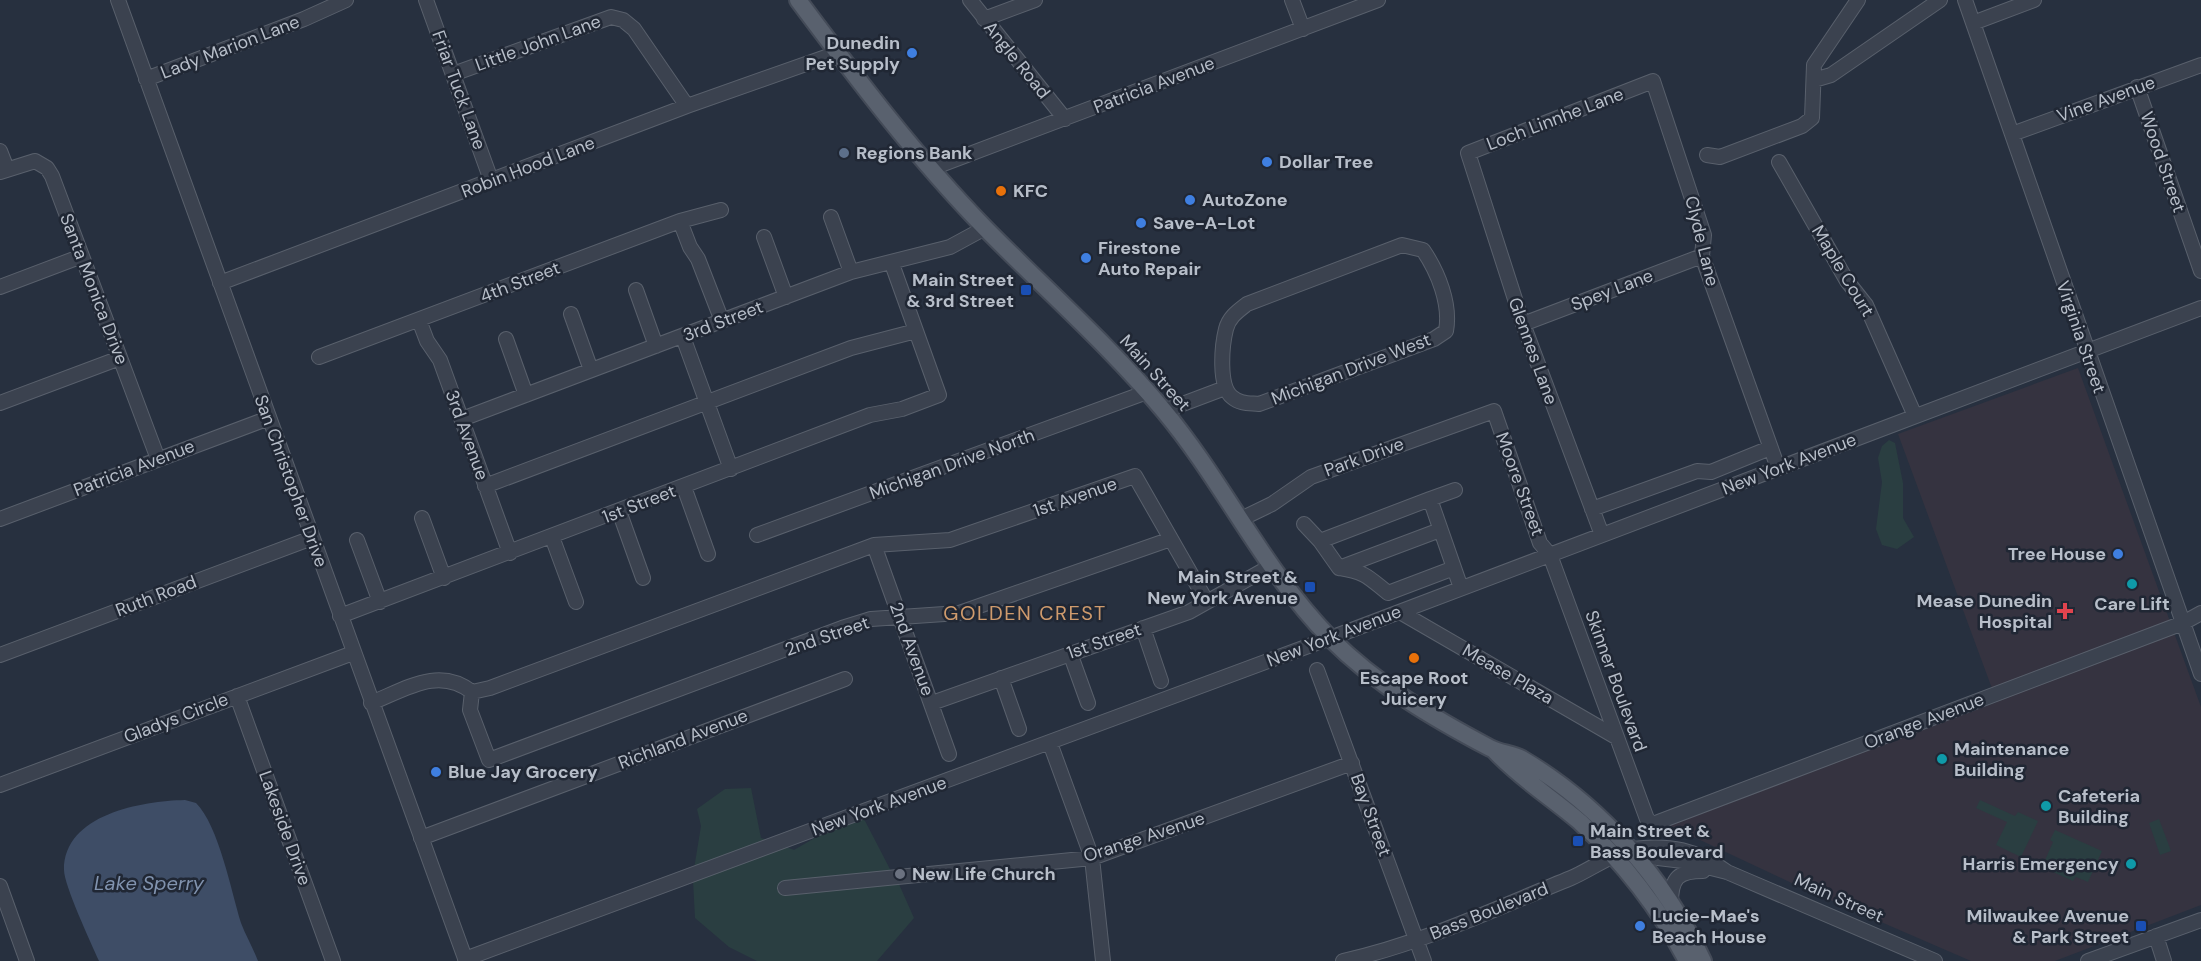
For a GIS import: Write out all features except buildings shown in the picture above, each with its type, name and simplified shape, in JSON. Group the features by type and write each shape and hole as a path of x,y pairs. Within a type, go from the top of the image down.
{"main road":[{"name":"Main Street","path":"798,0 837,53 930,169 985,228 1106,347 1164,411 1195,450 1270,566 1330,638 1383,684 1421,710 1495,751 1517,756 1541,771 1602,819 1629,849"},
{"name":"Main Street","path":"1495,751 1510,767 1533,782 1581,824 1613,858"},
{"path":"1629,849 1671,903 1704,961"},
{"path":"1613,858 1661,917 1687,961"}],"street":[{"name":"San Christopher Drive","path":"118,0 339,616 466,960"},
{"name":"Lady Marion Lane","path":"146,79 304,19 346,0"},
{"name":"Friar Tuck Lane","path":"426,0 491,180"},
{"name":"Angle Road","path":"970,0 1065,118"},
{"path":"984,19 1035,0"},
{"path":"1292,0 1303,29"},
{"name":"Patricia Avenue","path":"930,169 1378,0"},
{"path":"1707,155 1720,157 1802,126 1812,118 1814,65 1858,0"},
{"path":"1814,80 1831,75 1940,0"},
{"name":"Virginia Street","path":"1965,0 2085,350 2201,674"},
{"path":"1973,22 2034,0"},
{"name":"Little John Lane","path":"453,75 611,17 623,20 634,30 687,106"},
{"name":"Robin Hood Lane","path":"220,283 687,106 837,53"},
{"name":"Vine Avenue","path":"2012,134 2201,65"},
{"name":"Loch Linnhe Lane","path":"1470,164 1468,153 1653,81"},
{"name":"Clyde Lane","path":"1653,81 1704,235 1702,256 1778,468"},
{"name":"Wood Street","path":"2137,87 2201,271"},
{"path":"0,151 3,170"},
{"name":"Santa Monica Drive","path":"3,170 35,161 47,168 158,459"},
{"name":"Maple Court","path":"1779,162 1847,281 1866,305 1915,416"},
{"name":"Glennes Lane","path":"1470,164 1523,324 1602,535"},
{"name":"4th Street","path":"320,357 680,221 721,210"},
{"path":"831,217 851,272"},
{"path":"680,221 690,247 698,259 722,321"},
{"name":"3rd Street","path":"462,419 851,272 892,264 950,247 985,228"},
{"path":"764,237 786,297"},
{"name":"Michigan Drive West","path":"1402,245 1422,250 1430,261 1444,298 1448,321 1446,331 1434,339 1259,404 1242,403 1224,388 1226,328 1234,314 1247,304 1402,245"},
{"path":"0,287 82,256"},
{"name":"Spey Lane","path":"1523,324 1702,256"},
{"path":"485,486 851,348 916,331 892,264"},
{"path":"636,290 656,346"},
{"name":"New York Avenue","path":"466,960 1400,612 2085,350 2201,308"},
{"path":"571,314 591,370"},
{"name":"3rd Avenue","path":"419,320 427,341 440,360 510,553"},
{"name":"1st Street","path":"339,616 870,415 902,409 939,395 916,331"},
{"path":"683,337 731,469"},
{"path":"506,339 526,395"},
{"path":"0,403 120,358"},
{"path":"1164,411 1224,388"},
{"name":"Michigan Drive North","path":"757,535 1148,392"},
{"name":"Park Drive","path":"1241,519 1272,504 1311,477 1494,411"},
{"name":"Moore Street","path":"1494,411 1540,543 1550,555"},
{"name":"Patricia Avenue","path":"0,519 269,418"},
{"path":"1592,510 1697,471 1712,472 1770,448"},
{"name":"1st Avenue","path":"874,545 950,540 1135,476 1207,602"},
{"path":"684,487 708,554"},
{"path":"1320,541 1455,490"},
{"path":"1430,500 1461,588"},
{"path":"619,511 643,578"},
{"path":"422,518 444,578"},
{"path":"1304,524 1320,541 1339,568 1360,571 1373,578 1388,593 1454,568"},
{"path":"1339,568 1440,530"},
{"name":"Ruth Road","path":"0,655 312,537"},
{"path":"552,537 576,602"},
{"name":"2nd Street","path":"472,692 470,710 489,760 842,628 871,619 959,612 1171,539"},
{"path":"357,540 380,602"},
{"path":"371,703 429,680 444,678 461,682 472,692 490,688 874,545"},
{"name":"2nd Avenue","path":"874,545 950,754"},
{"name":"Skinner Boulevard","path":"1550,555 1647,819"},
{"path":"1207,602 1270,566"},
{"name":"1st Street","path":"932,703 1189,612 1207,602"},
{"name":"Mease Plaza","path":"1400,612 1616,737"},
{"name":"Orange Avenue","path":"1647,819 1653,824 2183,624 2201,613"},
{"path":"1143,628 1161,681"},
{"name":"Gladys Circle","path":"0,785 353,653"},
{"path":"1070,653 1088,703"},
{"name":"Bay Street","path":"1317,670 1424,961"},
{"name":"Richland Avenue","path":"421,838 845,678"},
{"path":"1000,678 1019,729"},
{"name":"Lakeside Drive","path":"237,696 333,961"},
{"path":"1050,743 1092,858 1103,961"},
{"name":"Orange Avenue","path":"785,888 1092,858 1352,764"},
{"name":"Bass Boulevard","path":"1343,961 1416,939 1585,872 1629,849"},
{"name":"Main Street","path":"1629,849 1658,858 1683,861 1727,872 1935,961"},
{"path":"1671,903 1674,882 1688,871 1727,872"},
{"path":"0,886 27,961"},
{"path":"2088,961 2201,920"},
{"path":"2156,936 2164,961"}],"shaded area":[{"name":"Mease Dunedin Hospital","path":"2078,368 2201,707 2201,905 2055,961 1971,961 1798,886 1666,824 1997,702 1898,434"}],"green space":[{"path":"1889,440 1895,443 1903,483 1903,518 1914,537 1897,549 1882,545 1876,529 1882,482 1878,458 1882,446"},
{"path":"751,788 761,838 770,841 694,869 701,826 697,809 725,789"},
{"path":"1980,800 2015,816 2018,812 2038,821 2021,857 1996,845 2007,822 1976,808"},
{"path":"863,817 892,873 780,884 780,893 898,882 914,918 877,961 757,961 729,947 695,918 693,880 784,846 794,850 825,832"},
{"path":"2159,819 2171,851 2160,855 2149,823"},
{"path":"2055,830 2102,851 2088,882 2076,877 2073,881 2042,867 2053,842 2050,840"}],"water":[{"name":"Lake Sperry","path":"185,800 196,803 211,827 218,843 241,923 258,961 99,961 68,888 64,870 67,851 77,836 108,814 148,803"}],"place":[{"name":"Dunedin Pet Supply","path":"912,53"},
{"name":"Regions Bank","path":"844,153"},
{"name":"Dollar Tree","path":"1267,162"},
{"name":"KFC","path":"1001,191"},
{"name":"AutoZone","path":"1190,200"},
{"name":"Save-A-Lot","path":"1141,223"},
{"name":"Firestone Auto Repair","path":"1086,258"},
{"name":"Main Street & 3rd Street","path":"1026,290"},
{"name":"Tree House","path":"2118,554"},
{"name":"Care Lift","path":"2132,584"},
{"name":"Main Street & New York Avenue","path":"1310,587"},
{"name":"Mease Dunedin Hospital","path":"2065,611"},
{"name":"Escape Root Juicery","path":"1414,658"},
{"name":"Maintenance Building","path":"1942,759"},
{"name":"Blue Jay Grocery","path":"436,772"},
{"name":"Cafeteria Building","path":"2046,806"},
{"name":"Main Street & Bass Boulevard","path":"1578,841"},
{"name":"Harris Emergency","path":"2131,864"},
{"name":"New Life Church","path":"900,874"},
{"name":"Lucie-Mae's Beach House","path":"1640,926"},
{"name":"Milwaukee Avenue & Park Street","path":"2141,926"}],"district":[{"name":"GOLDEN CREST","path":"1025,613"}]}
